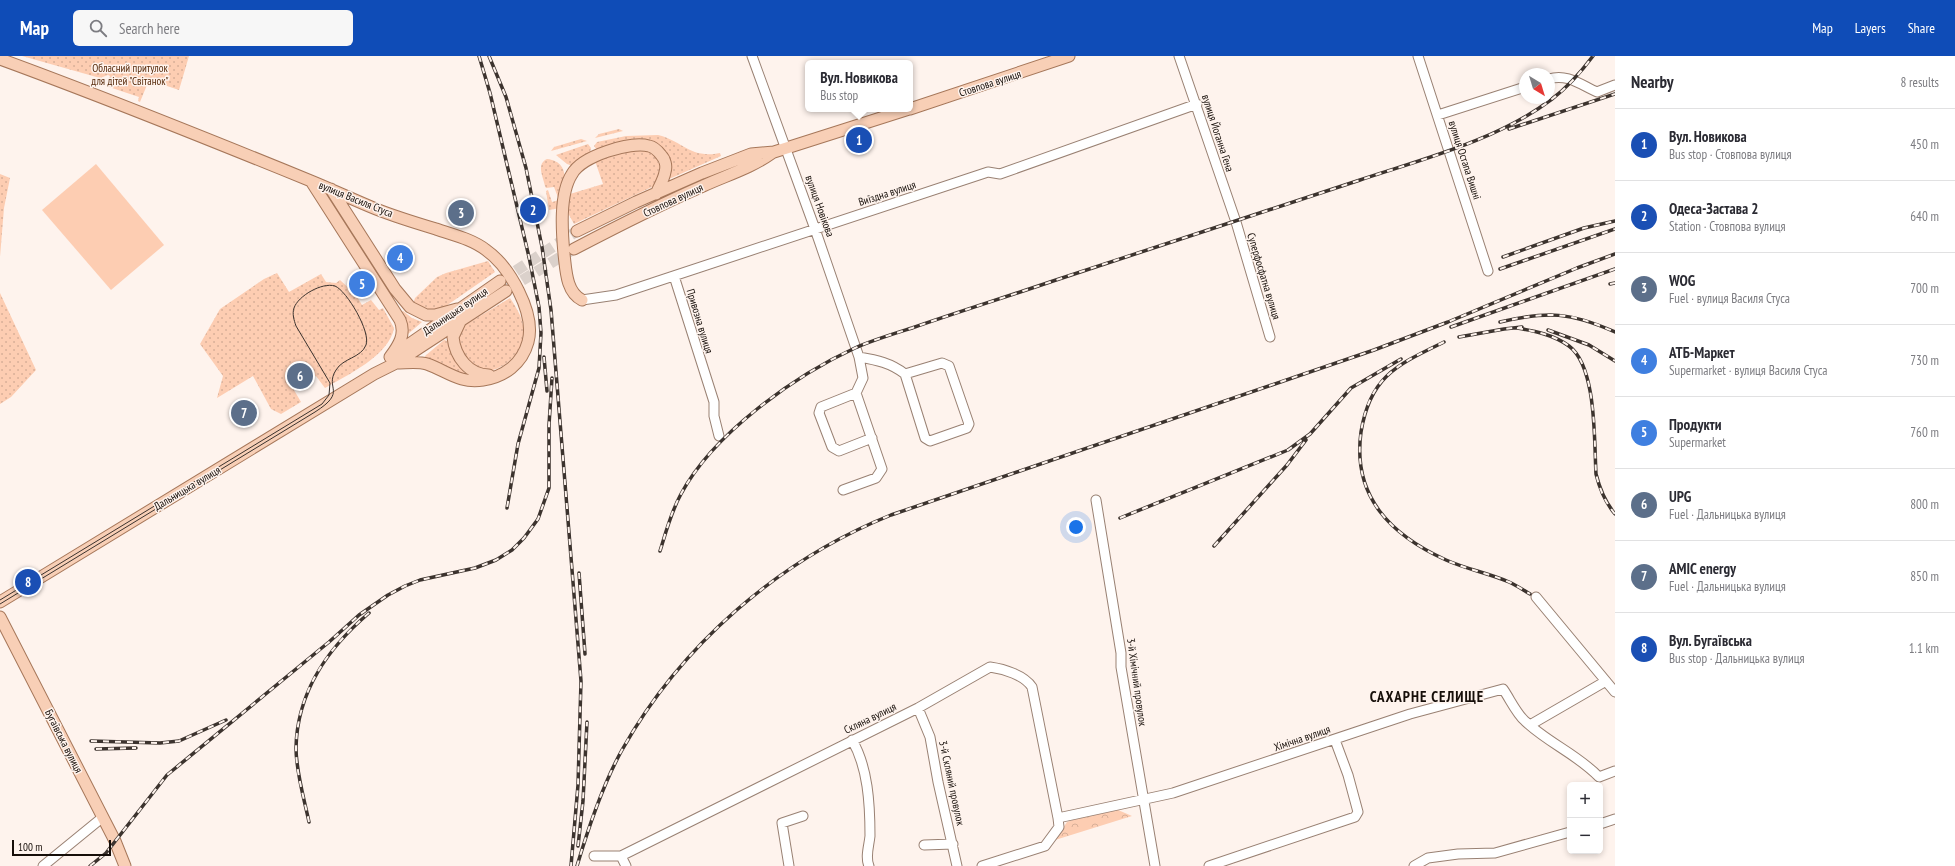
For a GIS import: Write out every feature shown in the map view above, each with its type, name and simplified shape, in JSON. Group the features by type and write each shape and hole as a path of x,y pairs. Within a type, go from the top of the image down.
{"main road":[{"name":"Стовпова вулиця","path":"913,108 1069,56"},
{"name":"вулиця Василя Стуса","path":"0,59 311,181 376,209 474,243 487,250 504,267 523,302 530,331 528,345 521,358 513,368 497,376 484,380 464,380 425,364 393,360"},
{"name":"Стовпова вулиця","path":"577,231 656,194 751,154 774,152 900,112"},
{"path":"582,300 577,297 570,286 563,239 562,220 566,187 572,173 582,163 604,153 632,146 651,146 658,151 666,164 664,178 656,194"},
{"name":"Стовпова вулиця","path":"574,249 638,216 705,185 756,165 774,152"},
{"path":"311,181 400,320 403,329 401,340 393,360"},
{"path":"331,189 395,289 410,307 426,315 435,316 460,314 453,337 458,354 466,366 474,373 480,375 497,376"},
{"name":"Дальницька вулиця","path":"0,602 374,374 460,314 500,281"},
{"name":"Дальницька вулиця","path":"460,314 506,291"},
{"name":"Бугаївська вулиця","path":"0,617 103,817 125,866"}],"street":[{"name":"вулиця Йоганна Гена","path":"1179,56 1197,104 1235,220"},
{"name":"вулиця Остапа Вишні","path":"1418,56 1488,271"},
{"name":"вулиця Новікова","path":"755,57 815,229 863,358 863,378 856,393"},
{"path":"1555,77 1572,79 1597,92 1615,85"},
{"path":"1438,115 1519,89"},
{"name":"Виїздна вулиця","path":"582,300 616,295 988,172 1000,174 1197,104"},
{"name":"Суперфосфатна вулиця","path":"1235,220 1270,337"},
{"name":"Привозна вулиця","path":"674,276 714,402 714,416 719,436"},
{"path":"863,358 895,366 905,374 924,438 930,441 967,428 968,424 949,366 942,363 905,374"},
{"path":"843,490 876,478 882,469 872,438 856,393 821,407 819,413 834,450 839,451 872,438"},
{"name":"3-й Хімічний провулок","path":"1096,500 1121,653 1121,667 1155,866"},
{"path":"1536,597 1615,692"},
{"name":"Скляна вулиця","path":"594,856 621,856 918,708 990,667 1000,668 1027,680 1032,687 1058,818"},
{"path":"1530,725 1606,681"},
{"name":"Хімічна вулиця","path":"1058,818 1173,793 1410,714 1503,689 1520,716 1544,737 1582,760 1599,777 1615,771"},
{"name":"3-й Скляний провулок","path":"918,708 930,737 938,782 957,866"},
{"path":"852,740 860,754 864,767 870,836 867,862 869,866"},
{"path":"1210,866 1355,817 1358,812 1348,775 1335,740"},
{"path":"789,866 782,823 803,816"},
{"path":"43,866 103,817"},
{"path":"982,866 1046,846 1059,828 1058,818"},
{"path":"1603,823 1615,819"},
{"path":"1414,866 1428,858 1458,854 1495,853 1567,833"},
{"path":"924,845 953,844"},
{"path":"621,856 626,866"}],"green space":[{"name":"Обласний притулок для дітей \"Світанок\"","path":"22,56 189,56 179,90 149,80 140,102 138,101 139,97 106,86 110,76 108,75 100,78"},
{"path":"619,129 623,131 595,138 599,134"},
{"path":"658,135 674,141 694,152 701,154 720,153 721,156 667,180 660,147 597,150 594,146 597,142 626,136"},
{"path":"581,139 587,141 551,151 554,147"},
{"path":"588,144 591,148 590,153 573,166 567,164 556,155"},
{"path":"644,150 653,153 660,165 658,177 654,186 574,224 568,213 570,194 603,184 595,161 631,151"},
{"path":"547,159 555,161 561,166 564,171 565,178 560,208 549,210 546,191 548,190 552,202 559,200 554,187 546,188 545,186 541,167"},
{"path":"96,164 164,245 111,290 42,210"},
{"path":"0,174 10,178 4,208 0,257"},
{"path":"488,261 495,272 446,306 437,309 429,309 413,304 415,298 437,277"},
{"path":"277,273 289,292 321,274 326,282 336,283 340,280 356,295 362,305 371,300 379,310 383,308 394,328 391,338 384,347 366,364 325,388 316,376 294,390 301,402 281,414 271,409 253,376 217,398 223,376 200,344 220,309 264,279"},
{"path":"0,293 36,370 11,397 0,404"},
{"path":"510,298 518,311 523,326 521,344 517,352 506,364 490,371 481,372 466,358 460,348 460,328"},
{"path":"403,311 412,318 422,322 408,334 400,313"},
{"path":"444,340 448,341 460,366 467,376 426,359 425,356"},
{"path":"1118,810 1132,816 1055,840 1067,822 1088,814"}],"tunnel":[{"path":"502,280 577,231"},
{"path":"508,289 572,250"}],"tram line":[{"path":"0,600 322,404 329,395 330,383 296,326 293,310 296,303 300,299 317,288 330,285 340,289 357,312 362,322 367,339 364,349 343,363 336,370 332,382 333,394 331,399 325,405 0,604"}],"railway":[{"path":"479,56 490,93 529,257 539,307 541,333 539,368 518,444 507,508"},
{"path":"489,56 506,97 526,168 542,247 551,310 581,681 578,785 571,866"},
{"path":"660,551 677,501 695,472 713,450 757,409 807,374 831,360 855,348 883,337 1459,147 1508,126 1552,99 1574,79 1593,56"},
{"path":"1509,129 1615,94"},
{"path":"1503,257 1584,228 1615,221"},
{"path":"1500,269 1615,229"},
{"path":"577,866 596,807 615,763 646,712 673,675 704,641 737,610 772,581 810,556 850,534 891,515 1374,350 1448,322 1577,268 1615,254"},
{"path":"1451,327 1615,269"},
{"path":"1610,284 1615,283"},
{"path":"1500,322 1532,316 1559,315 1585,320 1615,332"},
{"path":"1459,337 1522,327"},
{"path":"1517,328 1551,336 1569,346 1578,356 1585,370 1592,406 1596,474 1603,496 1615,514"},
{"path":"1548,330 1589,345 1615,361"},
{"path":"1444,342 1399,366 1379,385 1371,398 1365,413 1361,432 1360,455 1363,476 1369,494 1380,511 1393,526 1408,539 1446,560 1509,582 1530,594"},
{"path":"544,357 547,391"},
{"path":"1120,518 1288,450 1310,434 1351,388 1401,359"},
{"path":"90,866 106,853 167,775 329,642 359,615 388,595 405,586 420,580 475,568 496,560 512,550 524,538 538,519 549,488 549,425 552,378"},
{"path":"1214,546 1287,465 1306,440"},
{"path":"579,573 585,654"},
{"path":"309,822 296,757 298,727 302,708 309,689 328,656 340,641 369,613"},
{"path":"91,741 160,743 179,741 226,720"},
{"path":"578,846 583,801 587,722"},
{"path":"96,749 136,748"}],"place":[{"name":"Вул. Новикова","path":"859,140"},
{"name":"Одеса-Застава 2","path":"533,210"},
{"name":"WOG","path":"461,213"},
{"name":"АТБ-Маркет","path":"400,258"},
{"name":"Продукти","path":"362,284"},
{"name":"UPG","path":"300,376"},
{"name":"AMIC energy","path":"244,413"},
{"name":"Вул. Бугаївська","path":"28,582"}],"district":[{"name":"САХАРНЕ СЕЛИЩЕ","path":"1427,696"}]}
